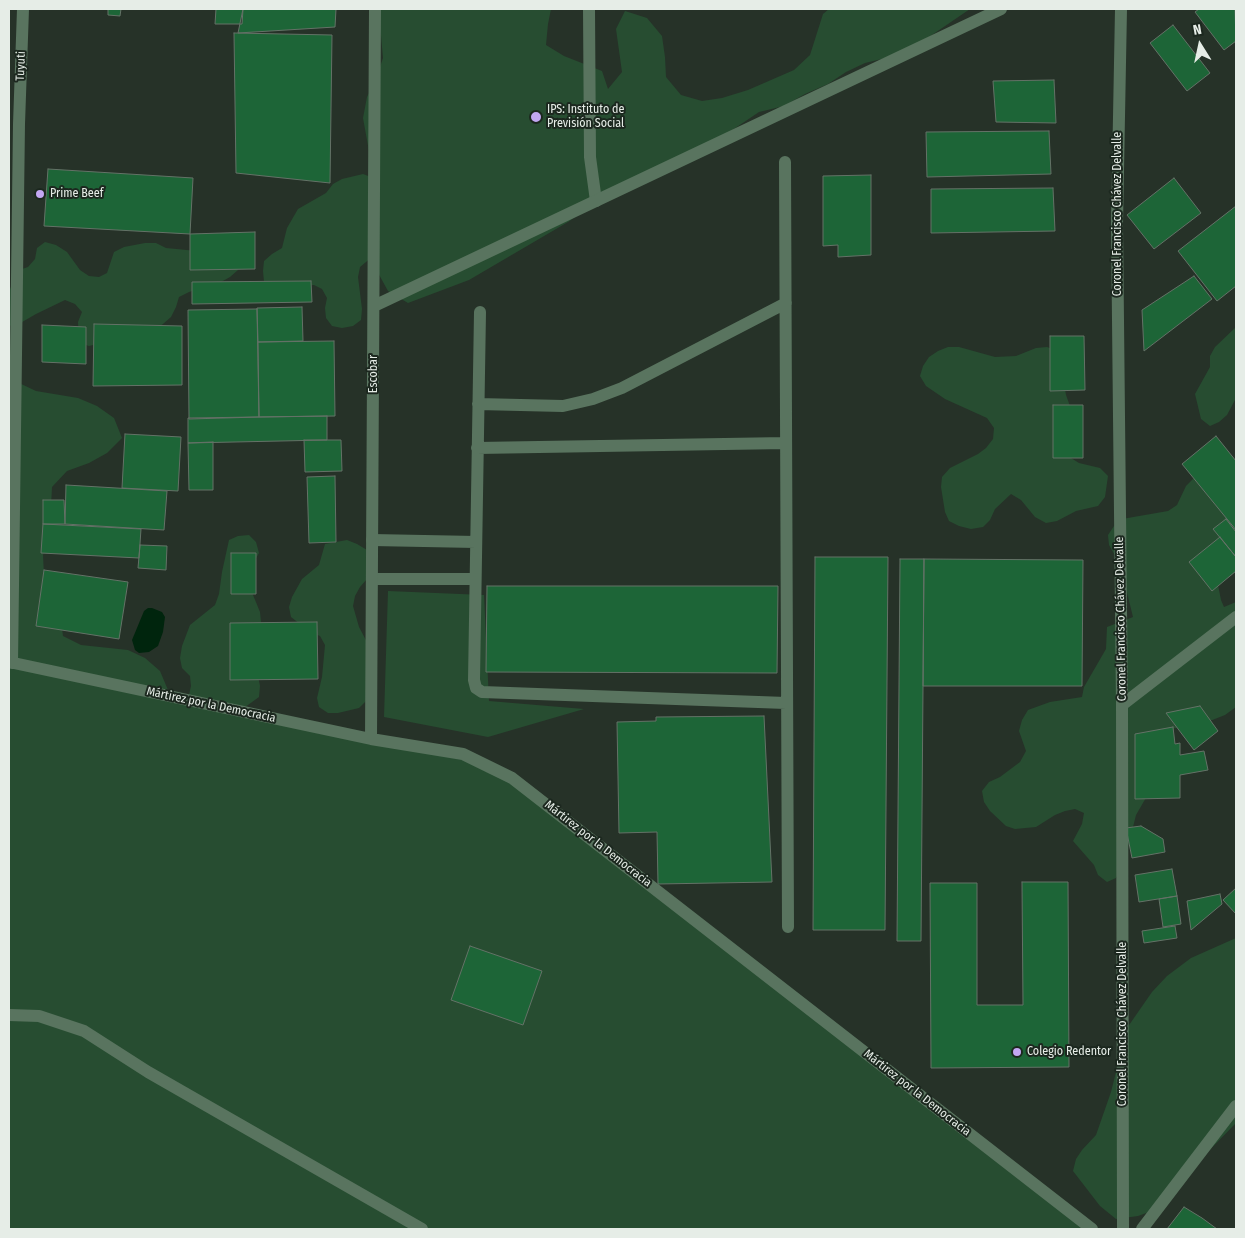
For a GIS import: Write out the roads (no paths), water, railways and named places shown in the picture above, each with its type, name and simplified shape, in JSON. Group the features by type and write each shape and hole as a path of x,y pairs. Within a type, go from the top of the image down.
{"street":[{"name":"Tuyuti","path":"10,663 14,123 22,9"},
{"name":"Escobar","path":"371,738 375,9"},
{"path":"589,9 590,157 596,201"},
{"path":"374,306 1001,9"},
{"name":"Coronel Francisco Chávez Delvalle","path":"1121,9 1116,224 1122,705 1123,1229"},
{"path":"785,162 788,927"},
{"path":"478,404 563,406 593,399 622,388 786,303"},
{"path":"480,312 474,680 480,692 786,703"},
{"path":"477,448 786,443"},
{"path":"372,540 476,542"},
{"path":"372,579 475,580"},
{"path":"1122,705 1236,617"},
{"name":"Mártirez por la Democracia","path":"10,663 371,738 463,754 512,778 1092,1229"},
{"path":"9,1015 39,1016 84,1031 148,1072 422,1229"},
{"path":"1142,1229 1236,1106"}],"place":[{"name":"IPS: Instituto de Previsión Social","path":"536,117"},
{"name":"Prime Beef","path":"40,194"},
{"name":"Colegio Redentor","path":"1017,1052"}]}
